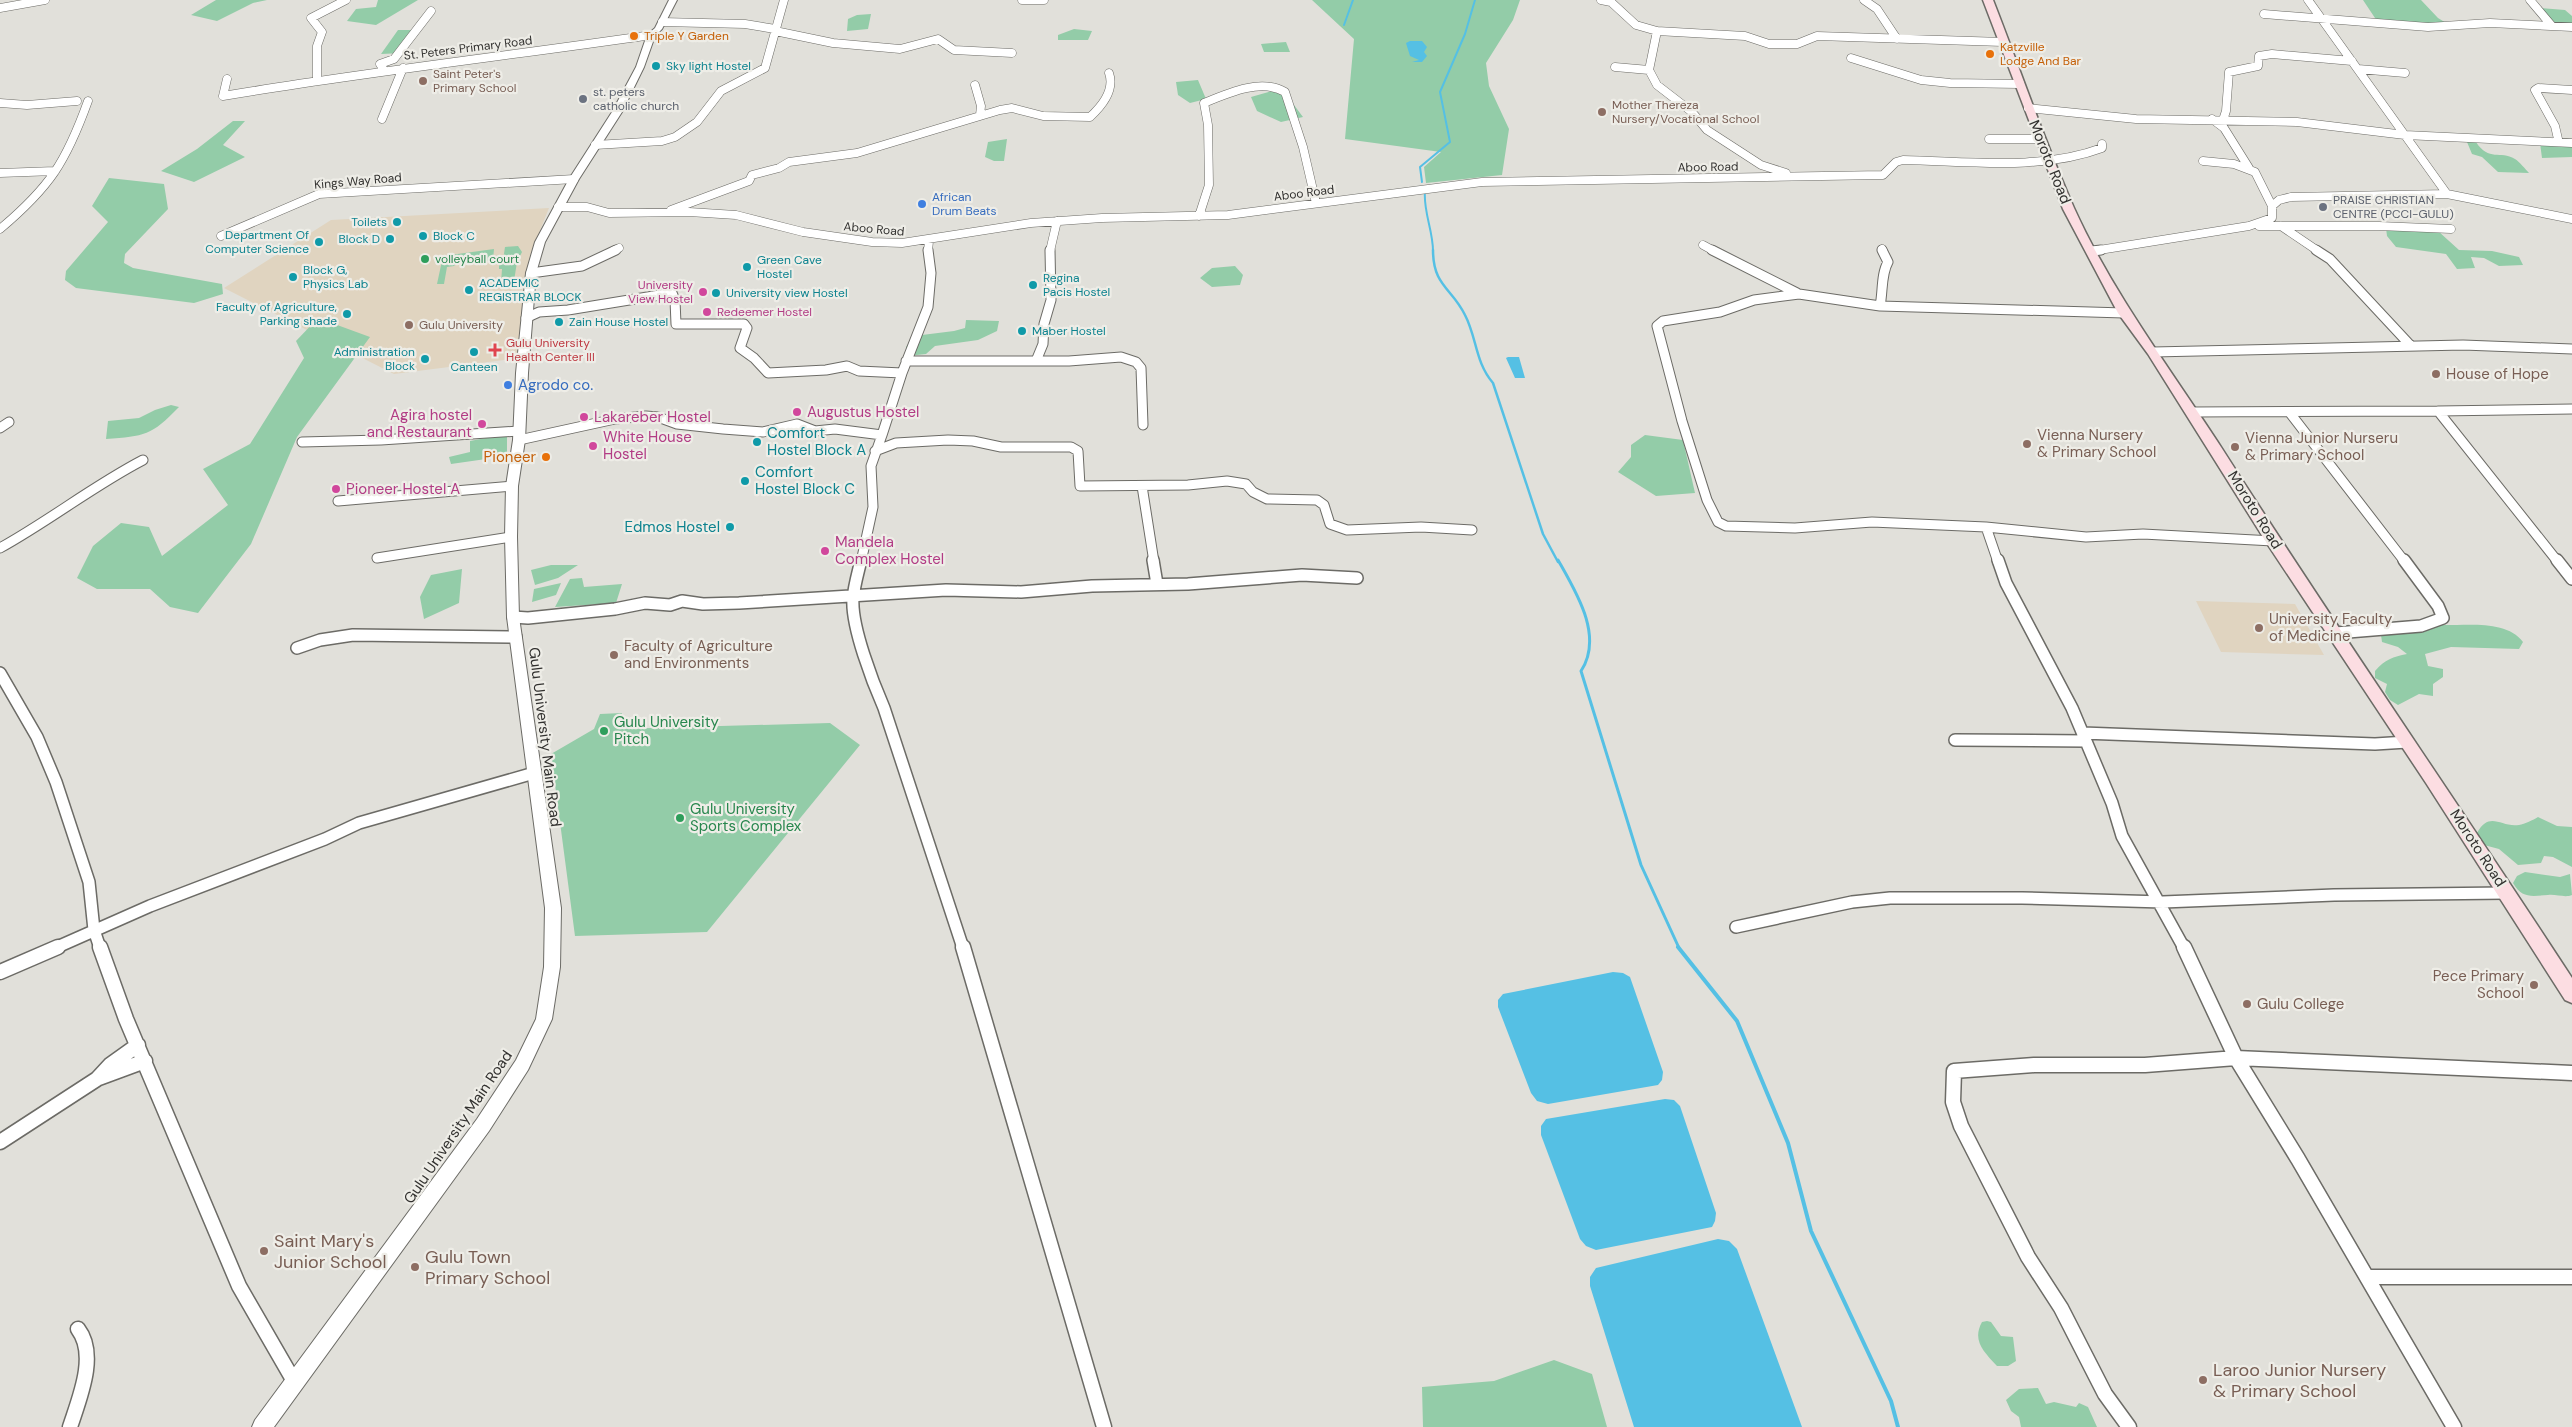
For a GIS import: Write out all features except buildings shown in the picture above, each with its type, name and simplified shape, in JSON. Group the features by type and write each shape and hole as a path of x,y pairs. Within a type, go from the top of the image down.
{"main road":[{"name":"Moroto Road","path":"1988,0 2028,108 2069,209 2124,313 2153,352 2572,994"}],"street":[{"path":"0,8 45,0"},
{"path":"317,80 317,46 322,32 311,18 346,0"},
{"name":"Gulu University Main Road","path":"262,1427 483,1125 522,1064 544,1019 552,968 553,908 513,617 511,537 512,486 519,436 526,318 531,272 537,249 558,207 617,112 640,67 651,35 658,29 673,0"},
{"path":"595,145 662,141 682,134 697,122 721,91 763,70 768,59 784,0"},
{"path":"1022,0 1044,0"},
{"path":"1601,0 1611,2 1636,25 1657,31 1745,36 1770,44 1798,44 1817,36 2003,42"},
{"path":"1864,0 1877,9 1897,39"},
{"path":"2308,0 2446,194"},
{"path":"2530,0 2552,26"},
{"path":"384,70 379,66 380,64 394,60 431,10"},
{"path":"2264,14 2428,27 2490,23 2572,26"},
{"path":"662,22 745,24 833,42 900,49 938,39 954,50 1012,53"},
{"path":"1657,31 1649,70 1657,85 1692,112 1707,130 1762,165 1798,177"},
{"name":"St. Peters Primary Road","path":"227,79 223,96 384,70 510,56 651,35"},
{"path":"2223,120 2226,111 2229,72 2258,66 2259,56 2272,54 2352,61"},
{"path":"1851,58 1921,80 1950,83 2020,84"},
{"path":"1615,67 1649,70"},
{"path":"382,119 403,68"},
{"path":"2358,69 2405,73"},
{"path":"664,212 749,181 752,175 780,168 790,162 857,153 980,115 1012,108 1043,116 1090,118 1105,102 1111,79 1109,73"},
{"path":"975,85 981,106 980,115"},
{"path":"1199,216 1209,185 1208,125 1204,103 1218,96 1270,85 1285,92 1292,109 1310,168 1316,203"},
{"path":"2556,142 2558,139 2554,126 2535,90 2538,88 2572,90"},
{"path":"0,103 27,105 77,101"},
{"path":"0,229 42,191 74,140 88,101"},
{"path":"2028,108 2136,118 2297,122 2405,135 2572,143"},
{"path":"2212,119 2224,128 2249,168 2259,177 2272,206 2272,218 2330,259 2411,346"},
{"path":"1989,139 2041,139"},
{"name":"Aboo Road","path":"558,207 579,206 617,213 664,212 736,215 803,232 872,242 902,243 929,241 964,233 1057,221 1199,216 1494,181 1882,175 1896,162 1908,159 2050,162 2085,155 2102,148 2102,144"},
{"path":"2203,161 2249,168"},
{"path":"0,173 55,172"},
{"name":"Kings Way Road","path":"221,236 308,196 319,194 574,179"},
{"path":"2272,206 2280,200 2292,197 2446,194 2572,219"},
{"path":"2249,226 2272,218"},
{"path":"1036,361 1042,344 1044,324 1051,300 1050,239 1057,221"},
{"path":"2092,250 2249,226 2451,229"},
{"path":"929,241 928,258 931,273 928,307 906,361 871,466 873,507 853,597 853,610 872,681 958,931 1104,1427"},
{"path":"1703,245 1799,294"},
{"path":"531,272 582,266 619,248"},
{"path":"1880,306 1884,284 1882,270 1888,262 1882,249"},
{"path":"526,318 539,312 568,310 672,293 675,300 676,324 735,322 746,326 740,348 754,358 768,373 826,370 847,366 859,371 902,373"},
{"path":"2124,313 1880,306 1799,294 1754,300 1720,312 1658,324 1658,333 1682,421 1707,500 1718,522 1736,528 1795,528 1872,522 1986,527 2086,536 2143,534 2274,540"},
{"path":"2153,352 2340,350 2463,345 2572,349"},
{"path":"906,361 1036,361 1121,357 1136,362 1141,368 1143,425"},
{"path":"2192,412 2438,412 2572,409"},
{"path":"2438,412 2572,579"},
{"path":"2290,413 2392,542 2438,606 2443,618 2421,626 2336,633"},
{"path":"302,442 519,436 646,416 658,417 677,424 731,430 763,432 797,424 815,431 835,429 882,435"},
{"path":"0,428 9,422"},
{"path":"875,451 896,444 948,440 973,441 1001,447 1071,448 1078,450 1080,486 1188,485 1215,481 1242,483 1261,498 1321,502 1330,524 1347,530 1421,527 1472,530"},
{"path":"0,548 49,520 121,471 143,460"},
{"path":"338,502 356,498 416,495 512,486"},
{"path":"1142,486 1157,584"},
{"path":"1986,527 2006,583 2072,708 2112,802 2122,836 2157,902 2190,958 2236,1058 2368,1277 2454,1427"},
{"path":"377,558 511,537"},
{"path":"513,617 528,618 615,609 645,603 670,605 682,601 712,604 946,590 1021,592 1092,586 1302,575 1357,578"},
{"path":"298,648 320,640 353,635 516,637"},
{"path":"0,673 37,737 56,782 89,882 94,930 114,990 239,1286 295,1383"},
{"path":"1955,740 2084,737 2376,744 2407,742"},
{"path":"0,972 150,906 325,839 359,823 534,773"},
{"path":"1736,926 1852,902 1890,898 2022,898 2157,902 2334,894 2506,893"},
{"path":"97,1079 110,1065 138,1045"},
{"path":"2129,1427 2105,1394 2061,1308 2028,1257 1961,1126 1953,1102 1953,1073 1969,1069 2002,1067 2078,1064 2145,1065 2236,1058 2572,1073"},
{"path":"0,1142 97,1079 145,1061"},
{"path":"2368,1277 2572,1277"},
{"path":"70,1427 80,1398 86,1359 86,1339 84,1333 78,1329"}],"shaded area":[{"name":"Gulu University","path":"549,208 531,253 526,276 519,281 518,287 525,291 519,358 394,374 224,288 331,220"},
{"name":"University Faculty of Medicine","path":"2196,601 2295,604 2324,655 2221,652"}],"green space":[{"path":"216,0 267,0 253,3 217,21 191,15"},
{"path":"378,0 418,0 376,25 347,21 356,9 376,7"},
{"path":"1312,0 1520,0 1513,20 1486,63 1489,86 1509,129 1502,175 1426,183 1424,167 1441,152 1345,139 1354,39"},
{"path":"2363,0 2421,0 2438,18 2451,26 2379,24"},
{"path":"2540,8 2565,10 2572,16 2572,25 2555,24"},
{"path":"871,14 868,29 847,31 848,19 857,15"},
{"path":"1074,29 1092,31 1088,40 1058,40 1058,35"},
{"path":"398,30 419,30 402,53 381,54"},
{"path":"1286,42 1290,52 1264,52 1261,44"},
{"path":"1198,80 1206,99 1190,103 1178,95 1176,82"},
{"path":"1276,90 1294,105 1303,117 1281,122 1257,111 1251,97"},
{"path":"233,121 245,121 223,145 245,157 194,182 161,171 197,149"},
{"path":"1007,139 1004,161 994,161 985,157 988,142"},
{"path":"2467,142 2476,142 2485,152 2490,154 2504,155 2515,159 2529,173 2498,172 2482,157 2472,154"},
{"path":"2540,143 2572,144 2572,157 2542,158"},
{"path":"109,178 164,184 168,209 125,254 124,263 133,268 222,284 223,294 194,303 76,288 65,280 66,271 108,222 92,206"},
{"path":"2386,228 2438,231 2459,250 2492,251 2519,257 2523,265 2499,266 2484,258 2471,257 2475,268 2457,269 2446,254 2396,247 2387,236"},
{"path":"518,246 522,252 517,262 514,281 501,283 502,269 499,269 499,261 503,260 505,247"},
{"path":"494,249 493,260 480,262 481,257 460,259 454,266 447,267 444,284 437,284 443,256"},
{"path":"1235,266 1243,275 1240,285 1212,287 1200,278 1212,268"},
{"path":"318,318 370,337 297,437 251,544 198,613 170,607 150,589 97,589 77,578 93,546 121,523 149,527 162,556 228,505 203,469 250,444 304,358 296,341"},
{"path":"966,320 999,321 997,331 978,340 935,346 926,354 907,356 906,347 914,336 965,328"},
{"path":"171,405 179,407 161,424 147,433 106,439 108,421 139,418"},
{"path":"507,434 507,456 451,464 449,457 470,452 470,441"},
{"path":"1645,435 1683,440 1695,493 1656,496 1618,472 1631,457 1631,445"},
{"path":"551,565 578,565 558,578 535,585 531,570"},
{"path":"462,569 459,603 424,619 420,597 431,575"},
{"path":"582,578 584,587 622,584 616,603 555,607 570,579"},
{"path":"561,583 556,595 532,602 534,589"},
{"path":"2439,625 2484,625 2496,627 2516,635 2523,642 2519,649 2451,647 2425,654 2428,666 2443,669 2443,677 2433,684 2433,696 2419,694 2398,705 2390,700 2385,692 2387,684 2375,678 2375,671 2390,659 2407,654 2398,647 2382,642 2381,635 2406,629"},
{"name":"Gulu University Sports Complex","path":"622,713 617,729 830,723 860,745 707,932 575,936 551,754 594,729 600,714"},
{"path":"2538,817 2557,826 2572,827 2572,867 2553,857 2544,856 2541,863 2518,865 2499,849 2484,845 2477,833 2487,822 2519,825"},
{"path":"2525,872 2560,877 2570,874 2572,895 2532,896 2524,894 2513,883 2517,876"},
{"path":"1982,1322 1991,1322 2001,1336 2013,1337 2016,1361 2008,1366 1997,1366 1980,1345 1979,1328"},
{"path":"1554,1360 1592,1374 1607,1427 1423,1427 1422,1387 1494,1381"},
{"path":"2038,1388 2046,1404 2054,1402 2076,1407 2079,1403 2088,1407 2097,1427 2021,1427 2019,1417 2011,1411 2006,1400 2019,1389"}],"water":[{"path":"1422,41 1427,47 1424,52 1427,56 1422,62 1412,62 1419,60 1410,56 1406,43"},
{"path":"1519,357 1525,378 1515,378 1506,358"},
{"path":"1613,972 1623,973 1630,977 1663,1072 1662,1080 1658,1085 1548,1104 1537,1101 1531,1093 1498,1007 1498,1000 1503,994"},
{"path":"1665,1099 1674,1100 1680,1106 1716,1213 1712,1227 1596,1250 1586,1246 1580,1239 1541,1135 1541,1126 1546,1119"},
{"path":"1718,1239 1729,1241 1737,1249 1802,1427 1634,1427 1590,1286 1590,1277 1596,1268"}],"waterway":[{"path":"1344,25 1353,0"},
{"path":"1422,182 1420,167 1450,142 1440,92 1465,34 1475,0"},
{"path":"1425,191 1425,206 1433,251"},
{"path":"1433,250 1436,272 1465,315 1479,358 1493,383 1543,534 1558,562"},
{"path":"1558,560 1585,614 1590,643 1581,671 1641,865 1679,948"},
{"path":"1678,947 1737,1021 1788,1143 1811,1231 1891,1401 1898,1427"}],"place":[{"name":"Triple Y Garden","path":"634,36"},
{"name":"Katzville Lodge And Bar","path":"1990,54"},
{"name":"Sky light Hostel","path":"656,66"},
{"name":"Saint Peter's Primary School","path":"423,81"},
{"name":"st. peters catholic church","path":"583,99"},
{"name":"Mother Thereza Nursery/Vocational School","path":"1602,112"},
{"name":"African Drum Beats","path":"922,204"},
{"name":"PRAISE CHRISTIAN CENTRE (PCCI-GULU)","path":"2323,207"},
{"name":"Toilets","path":"397,222"},
{"name":"Block C","path":"423,236"},
{"name":"Block D","path":"390,239"},
{"name":"Department Of Computer Science","path":"319,242"},
{"name":"volleyball court","path":"425,259"},
{"name":"Green Cave Hostel","path":"747,267"},
{"name":"Block G, Physics Lab","path":"293,277"},
{"name":"Regina Pacis Hostel","path":"1033,285"},
{"name":"ACADEMIC REGISTRAR BLOCK","path":"469,290"},
{"name":"University View Hostel","path":"703,292"},
{"name":"University view Hostel","path":"716,293"},
{"name":"Redeemer Hostel","path":"707,312"},
{"name":"Faculty of Agriculture, Parking shade","path":"347,314"},
{"name":"Zain House Hostel","path":"559,322"},
{"name":"Gulu University","path":"409,325"},
{"name":"Maber Hostel","path":"1022,331"},
{"name":"Gulu University Health Center III","path":"495,350"},
{"name":"Canteen","path":"474,352"},
{"name":"Administration Block","path":"425,359"},
{"name":"House of Hope","path":"2436,374"},
{"name":"Agrodo co.","path":"508,385"},
{"name":"Augustus Hostel","path":"797,412"},
{"name":"Lakareber Hostel","path":"584,417"},
{"name":"Agira hostel and Restaurant","path":"482,424"},
{"name":"Comfort Hostel Block A","path":"757,442"},
{"name":"Vienna Nursery & Primary School","path":"2027,444"},
{"name":"White House Hostel","path":"593,446"},
{"name":"Vienna Junior Nurseru & Primary School","path":"2235,447"},
{"name":"Pioneer","path":"546,457"},
{"name":"Comfort Hostel Block C","path":"745,481"},
{"name":"Pioneer Hostel A","path":"336,489"},
{"name":"Edmos Hostel","path":"730,527"},
{"name":"Mandela Complex Hostel","path":"825,551"},
{"name":"University Faculty of Medicine","path":"2259,628"},
{"name":"Faculty of Agriculture and Environments","path":"614,655"},
{"name":"Gulu University Pitch","path":"604,731"},
{"name":"Gulu University Sports Complex","path":"680,818"},
{"name":"Pece Primary School","path":"2534,985"},
{"name":"Gulu College","path":"2247,1004"},
{"name":"Saint Mary's Junior School","path":"264,1251"},
{"name":"Gulu Town Primary School","path":"415,1267"},
{"name":"Laroo Junior Nursery & Primary School","path":"2203,1380"}]}
